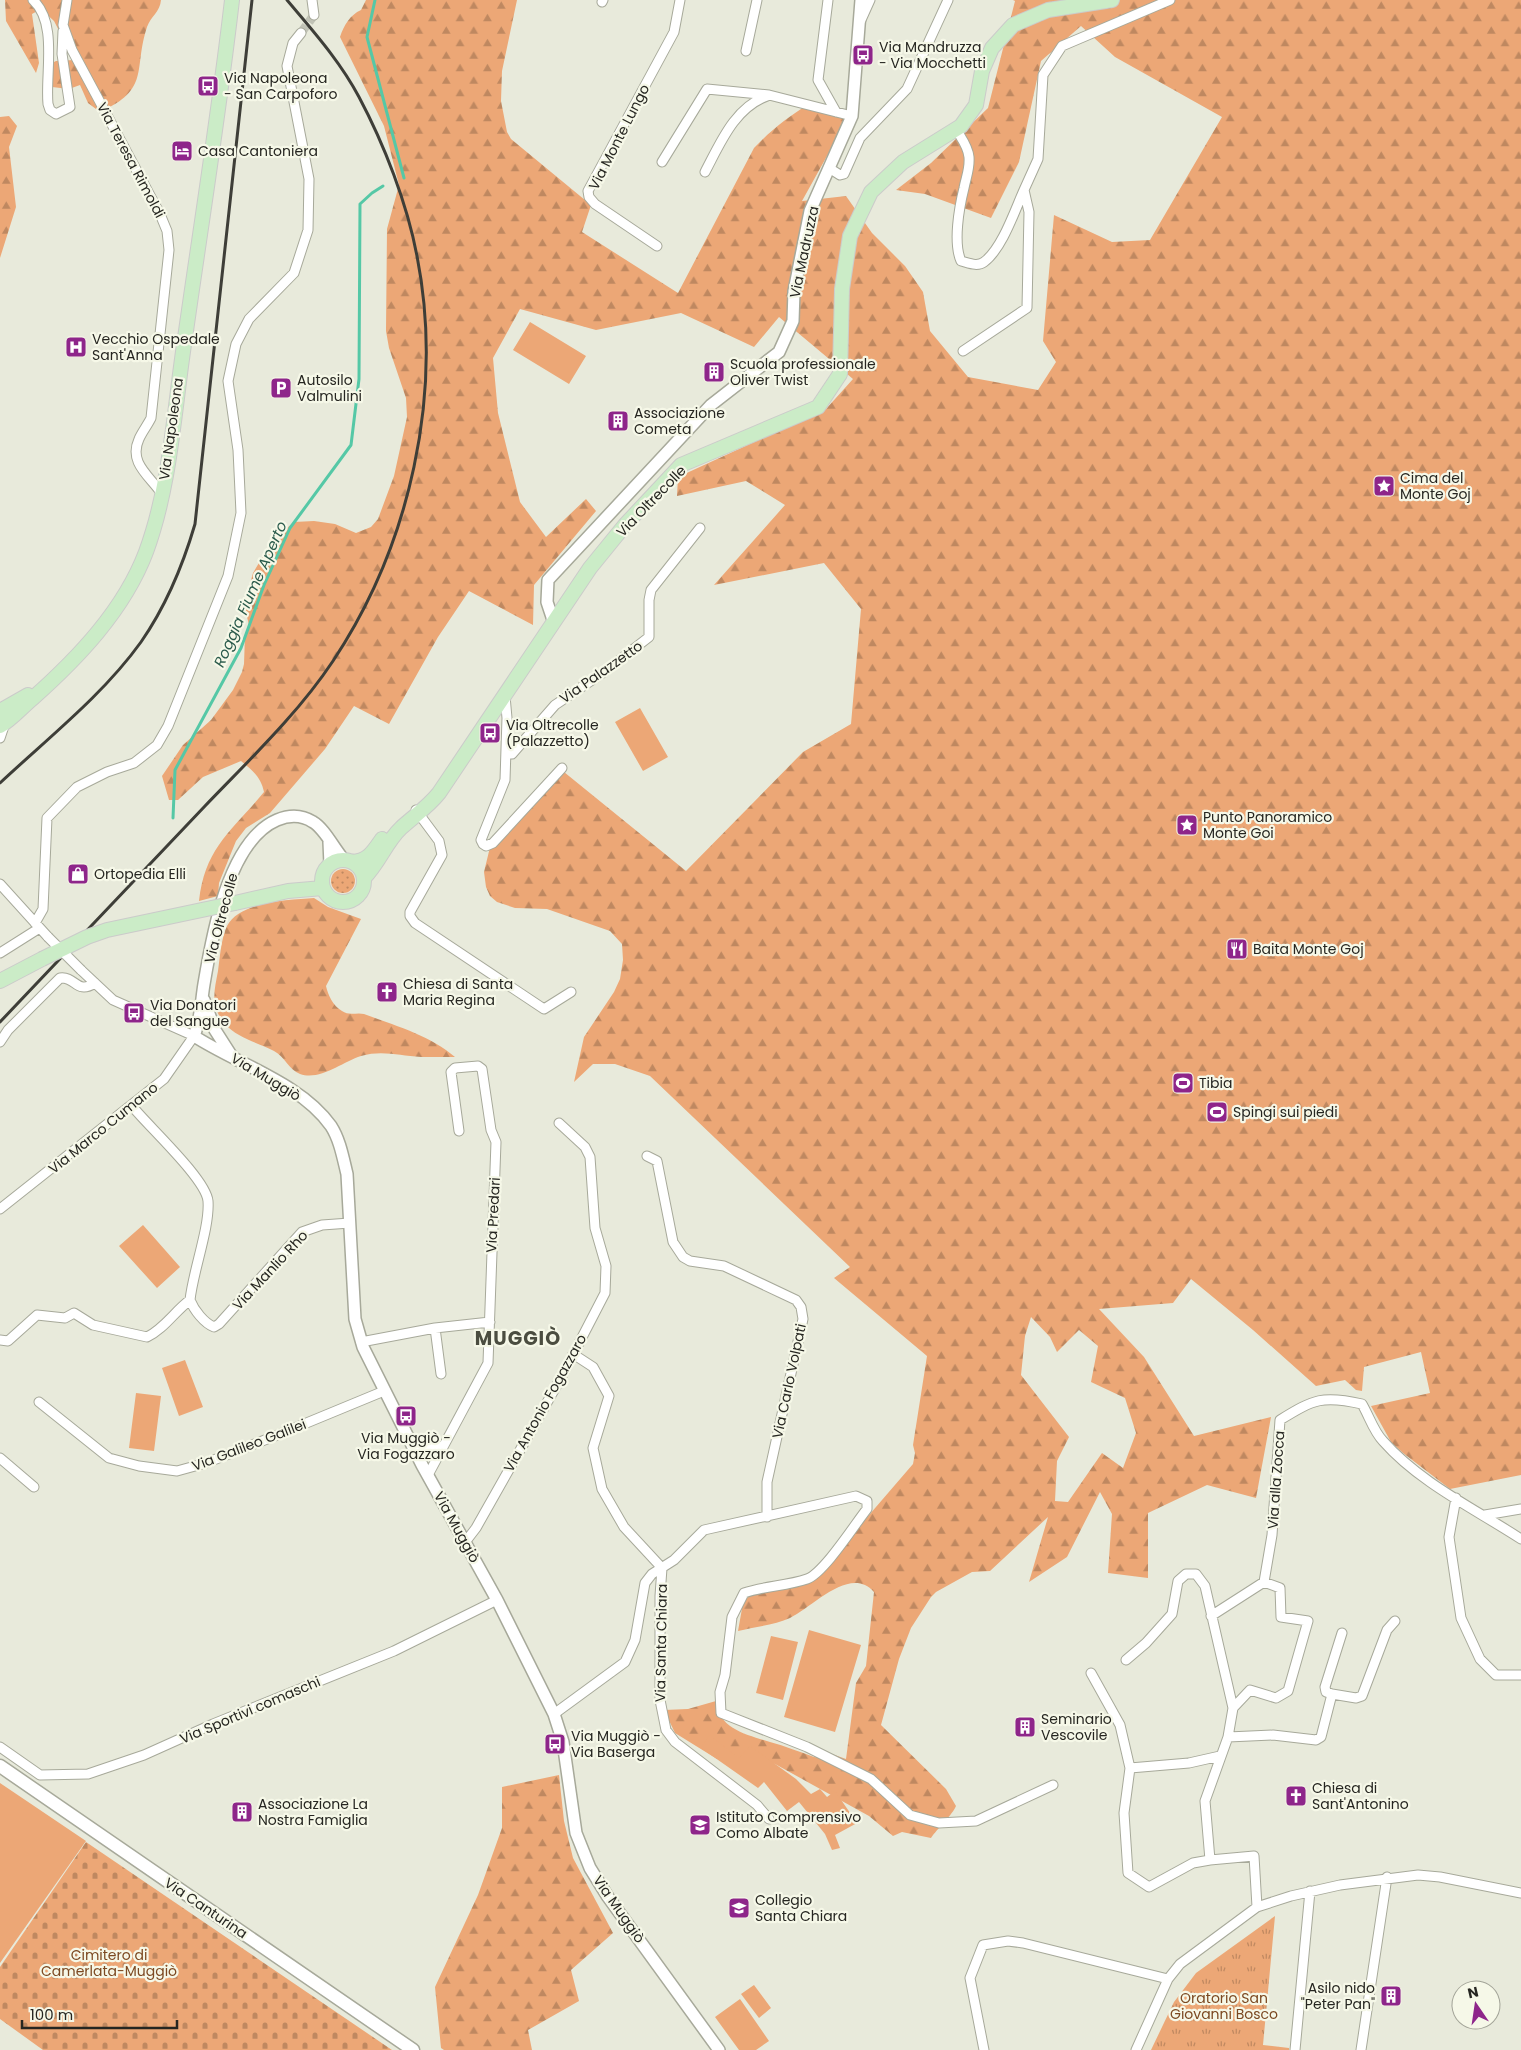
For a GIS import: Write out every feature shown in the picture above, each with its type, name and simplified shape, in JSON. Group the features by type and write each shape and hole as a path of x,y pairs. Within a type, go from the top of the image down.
{"main road":[{"name":"Via Napoleona","path":"2,720 12,709 54,679 88,644 133,579 145,553 162,494 200,242 232,0"},
{"name":"Via Oltrecolle","path":"364,878 372,870 401,828 417,811 439,793 505,696 553,620 590,568 625,525 682,465 818,407 840,374 842,290 850,236 871,192 903,162 961,126 976,105 982,71 992,48 1013,25 1048,10 1112,0"},
{"name":"Via Oltrecolle","path":"348,861 362,861 369,857 396,822 417,811"},
{"path":"0,981 87,937 166,916 288,891 325,876 348,861 360,869 364,878 360,894 348,901 331,898 325,876"},
{"name":"Via Canturina","path":"0,1766 413,2050"}],"street":[{"path":"33,0 43,16 48,39 48,104 50,110 56,114 70,107 62,54 63,25"},
{"name":"Via Teresa Rimoldi","path":"67,0 63,25 72,50 160,214 167,231 168,264 151,418 140,437 136,452 140,467 162,494"},
{"path":"312,0 314,15"},
{"name":"Via Monte Lungo","path":"657,246 595,204 589,197 588,191 674,32 680,0"},
{"path":"746,51 757,0"},
{"path":"828,0 818,80 836,112"},
{"name":"Via Madruzza","path":"553,620 547,602 548,580 711,405 779,352 793,321 794,291 810,211 852,116 861,0"},
{"path":"859,25 870,0"},
{"path":"829,168 840,175 844,174 860,138 907,89 948,0"},
{"path":"956,128 969,156 969,170 963,189 956,236 957,251 961,261 972,265 983,262 999,243 1038,159 1043,75 1062,46 1170,0"},
{"path":"0,953 36,926 43,909 47,818 77,787 106,772 134,763 157,745 168,726 228,576 241,513 238,450 228,381 236,344 249,319 294,273 308,230 309,179 287,66 293,43 301,33"},
{"path":"662,162 707,89 769,95 852,116"},
{"path":"705,172 733,121 760,98 769,95"},
{"path":"963,351 1027,308 1029,212 1024,190"},
{"name":"Via Palazzetto","path":"507,754 512,754 555,705 604,672 649,638 648,600 651,590 700,528"},
{"path":"505,696 507,754 505,780 481,840 486,846 493,843 562,768"},
{"path":"0,738 2,720"},
{"path":"417,811 439,841 442,855 410,912 410,916 415,923 544,1009 571,992"},
{"name":"Via Oltrecolle","path":"194,1036 199,1024 202,992 227,885 239,858 252,838 273,822 286,817 299,816 315,822 329,842 348,861"},
{"path":"325,876 329,842"},
{"path":"0,884 36,926 113,1000 194,1036"},
{"path":"0,1042 8,1030 60,978 68,978 82,988 87,988 95,983"},
{"path":"202,992 210,1020 232,1057"},
{"name":"Via Muggiò","path":"194,1036 299,1095 332,1127 342,1151 347,1174 355,1320 361,1342 416,1453 466,1541 554,1714 563,1742 576,1833 590,1868 608,1897 719,2050"},
{"name":"Via Marco Cumano","path":"0,1209 164,1079 194,1036"},
{"name":"Via Predari","path":"428,1475 488,1363 490,1322 489,1279 496,1142 491,1130 482,1069 478,1066 455,1068 451,1072 459,1131"},
{"path":"0,1340 8,1341 30,1319 37,1315 65,1318 74,1313 93,1325 147,1337 154,1334 176,1310 190,1300 207,1217 207,1196 196,1177 132,1106"},
{"name":"Via Antonio Fogazzaro","path":"466,1541 476,1528 605,1293 606,1266 595,1228 590,1157 585,1147 559,1123"},
{"name":"Via Carlo Volpati","path":"647,1156 657,1161 673,1242 683,1257 724,1266 796,1300 801,1307 803,1319 767,1482 767,1517"},
{"name":"Via Manlio Rho","path":"190,1300 192,1307 208,1324 214,1327 223,1320 302,1232 322,1225 350,1224"},
{"path":"361,1342 435,1328 490,1322"},
{"path":"435,1328 441,1374"},
{"path":"573,1354 593,1367 609,1396 593,1448 602,1489 624,1527 662,1568"},
{"name":"Via Galileo Galilei","path":"39,1402 109,1458 138,1466 177,1470 206,1463 384,1391"},
{"name":"Via alla Zocca","path":"1264,1582 1272,1535 1280,1420 1306,1404 1335,1398 1362,1404 1381,1440 1407,1464 1521,1539"},
{"path":"416,1453 444,1445"},
{"path":"0,1458 34,1487"},
{"path":"554,1714 625,1662 634,1640 645,1583 652,1574 674,1560 704,1530 722,1524 767,1517 856,1496 867,1501 867,1509 822,1568 809,1578 758,1588 744,1594 732,1617 725,1675 720,1692 721,1713 807,1747 871,1779 910,1815 939,1823 976,1821 1053,1785"},
{"path":"1456,1498 1449,1537 1461,1618 1480,1660 1496,1675 1521,1675"},
{"path":"1485,1515 1521,1509"},
{"name":"Via Santa Chiara","path":"662,1568 660,1596 660,1700 666,1730 675,1742 757,1806 769,1819"},
{"path":"1126,1660 1172,1614 1178,1581 1186,1574 1196,1574 1205,1586 1232,1708 1228,1736 1205,1801 1210,1860"},
{"path":"1212,1616 1264,1582 1280,1588 1281,1617 1308,1621 1288,1691 1276,1698 1250,1690 1232,1708"},
{"name":"Via Sportivi comaschi","path":"0,1747 40,1775 88,1774 144,1755 213,1724 394,1651 497,1600"},
{"path":"1342,1633 1325,1687 1326,1692 1356,1698 1362,1696 1387,1630 1395,1621"},
{"path":"1091,1673 1120,1726 1130,1768 1124,1813 1128,1873 1149,1887 1193,1863 1254,1856 1257,1907"},
{"path":"1228,1736 1273,1735 1316,1740 1321,1737 1332,1694"},
{"path":"1130,1768 1189,1764 1220,1756"},
{"path":"1136,2050 1168,1979 1180,1964 1257,1907 1310,1891 1387,1877 1418,1875 1440,1877 1521,1893"},
{"path":"1362,2050 1387,1877"},
{"path":"1295,2050 1310,1891"},
{"path":"984,2050 970,1978 984,1945 1008,1941 1022,1943 1168,1979"}],"green space":[{"path":"5,0 161,0 159,8 147,27 134,86 116,104 100,112 88,103 80,85 69,89 52,87 50,64 56,61 74,60 54,21 41,9 32,14 39,63 36,73 6,21"},
{"path":"366,0 517,0 502,71 501,101 507,132 511,139 591,205 582,232 678,293 754,148 780,124 809,104 847,120 802,201 846,196 872,233 905,266 923,292 930,331 968,377 1038,390 1056,362 1043,341 1054,215 1112,242 1150,240 1222,117 1115,57 1081,26 1041,61 1019,162 991,218 925,194 896,190 931,163 988,108 1015,1 1013,0 1521,0 1521,1475 1450,1489 1391,1442 1371,1406 1430,1393 1421,1352 1364,1367 1362,1391 1356,1390 1345,1380 1316,1386 1253,1330 1191,1279 1173,1303 1099,1309 1144,1357 1194,1436 1271,1417 1256,1498 1207,1485 1148,1513 1148,1578 1108,1573 1112,1514 1100,1492 1067,1557 1029,1582 1048,1517 990,1571 972,1572 936,1592 931,1597 911,1628 899,1659 881,1725 946,1789 956,1806 931,1838 902,1832 893,1836 869,1816 775,1764 749,1758 717,1759 675,1733 664,1710 688,1709 716,1701 722,1718 728,1724 744,1733 814,1757 822,1758 829,1753 846,1759 856,1683 866,1666 874,1592 864,1585 854,1583 843,1585 790,1618 738,1631 743,1603 750,1595 793,1587 820,1572 913,1464 915,1453 913,1445 927,1356 834,1278 850,1267 650,1076 615,1064 593,1064 574,1082 584,1037 614,992 620,979 623,960 622,944 610,931 547,909 515,908 497,902 490,896 486,887 484,872 491,843 564,772 686,871 803,752 851,724 861,609 824,563 714,585 785,505 746,481 677,496 678,477 826,409 853,379 779,317 754,347 681,313 596,330 520,309 493,358 498,413 520,502 546,537 586,499 596,511 534,585 533,625 469,591 438,637 389,724 354,706 325,749 270,813 246,828 236,841 219,883 218,896 199,901 202,882 214,853 231,829 264,792 263,787 256,774 241,761 203,777 178,800 169,800 162,776 183,745 211,720 233,690 242,672 245,635 249,625 244,605 253,573 272,541 294,522 314,521 335,524 356,533 371,527 378,519 394,476 407,417 406,398 389,348 386,331 387,229 399,185 384,126 340,37 348,21 361,10","holes":["1031,1317 1050,1337 1057,1352 1079,1330 1098,1346 1091,1382 1125,1398 1136,1433 1123,1468 1102,1453 1068,1502 1055,1501 1057,1461 1069,1437 1021,1375 1025,1336"]},
{"path":"9,116 17,126 9,147 16,207 0,258 0,117"},
{"path":"530,322 586,356 569,384 513,350"},
{"path":"640,708 668,757 643,771 615,722"},
{"path":"343,869 352,872 355,881 352,890 343,893 334,890 331,881 334,872"},
{"path":"314,898 328,907 361,919 326,986 336,1006 350,1014 364,1014 424,1037 455,1057 421,1057 384,1053 369,1054 323,1073 315,1075 300,1074 290,1067 278,1054 242,1037 225,1024 217,1011 214,999 222,942 227,926 233,918 243,911 266,903"},
{"path":"143,1225 180,1267 157,1288 119,1246"},
{"path":"185,1360 203,1407 179,1416 162,1368"},
{"path":"136,1393 161,1396 154,1451 129,1448"},
{"path":"809,1630 861,1645 835,1732 784,1717"},
{"path":"771,1636 798,1642 783,1700 756,1693"},
{"path":"709,1735 739,1758 750,1746 796,1779 811,1794 820,1789 827,1797 835,1791 857,1823 835,1835 840,1848 832,1850 825,1834 799,1802 787,1811 764,1782 758,1788 701,1748"},
{"path":"559,1775 564,1821 573,1858 613,1933 571,1970 579,2001 528,2030 532,2050 444,2050 441,2048 435,1987 478,1895 502,1828 502,1787"},
{"path":"0,1783 86,1841 0,1963"},
{"name":"Cimitero di Camerlata-Muggiò","path":"86,1842 392,2050 43,2050 0,2019 0,1967"},
{"name":"Oratorio San Giovanni Bosco","path":"1275,1916 1263,2045 1289,2048 1289,2050 1151,2050 1174,2002 1196,1973"},
{"path":"754,1985 771,2008 759,2018 741,1994"},
{"path":"740,1999 769,2041 756,2050 739,2050 715,2017"}],"waterway":[{"name":"Roggia Fiume Aperto","path":"375,0 367,37 404,178"},
{"name":"Roggia Fiume Aperto","path":"173,818 175,770 241,648 264,585 290,528 351,445 359,379 360,204 383,186"}],"tunnel":[{"path":"301,33 314,15"}],"railway":[{"path":"0,783 74,716 110,680 141,642 173,585 195,524 252,0"},
{"path":"0,1022 304,700 333,661 360,616 382,568 401,518 414,467 423,414 426,361 424,308 413,236 394,174 359,97 335,59 287,0"}],"place":[{"name":"Via Mandruzza - Via Mocchetti","path":"863,55"},
{"name":"Via Napoleona - San Carpoforo","path":"208,86"},
{"name":"Casa Cantoniera","path":"182,151"},
{"name":"Vecchio Ospedale Sant'Anna","path":"76,347"},
{"name":"Scuola professionale Oliver Twist","path":"714,372"},
{"name":"Autosilo Valmulini","path":"281,388"},
{"name":"Associazione Cometa","path":"618,421"},
{"name":"Cima del Monte Goj","path":"1384,486"},
{"name":"Via Oltrecolle (Palazzetto)","path":"490,733"},
{"name":"Punto Panoramico Monte Goi","path":"1187,825"},
{"name":"Ortopedia Elli","path":"78,874"},
{"name":"Baita Monte Goj","path":"1237,949"},
{"name":"Chiesa di Santa Maria Regina","path":"387,992"},
{"name":"Via Donatori del Sangue","path":"134,1013"},
{"name":"Tibia","path":"1183,1083"},
{"name":"Spingi sui piedi","path":"1217,1112"},
{"name":"Via Muggiò - Via Fogazzaro","path":"406,1416"},
{"name":"Seminario Vescovile","path":"1025,1727"},
{"name":"Via Muggiò - Via Baserga","path":"555,1744"},
{"name":"Chiesa di Sant'Antonino","path":"1296,1796"},
{"name":"Associazione La Nostra Famiglia","path":"242,1812"},
{"name":"Istituto Comprensivo Como Albate","path":"700,1825"},
{"name":"Collegio Santa Chiara","path":"739,1908"},
{"name":"Asilo nido \"Peter Pan\"","path":"1391,1996"}],"district":[{"name":"MUGGIÒ","path":"518,1338"}]}
